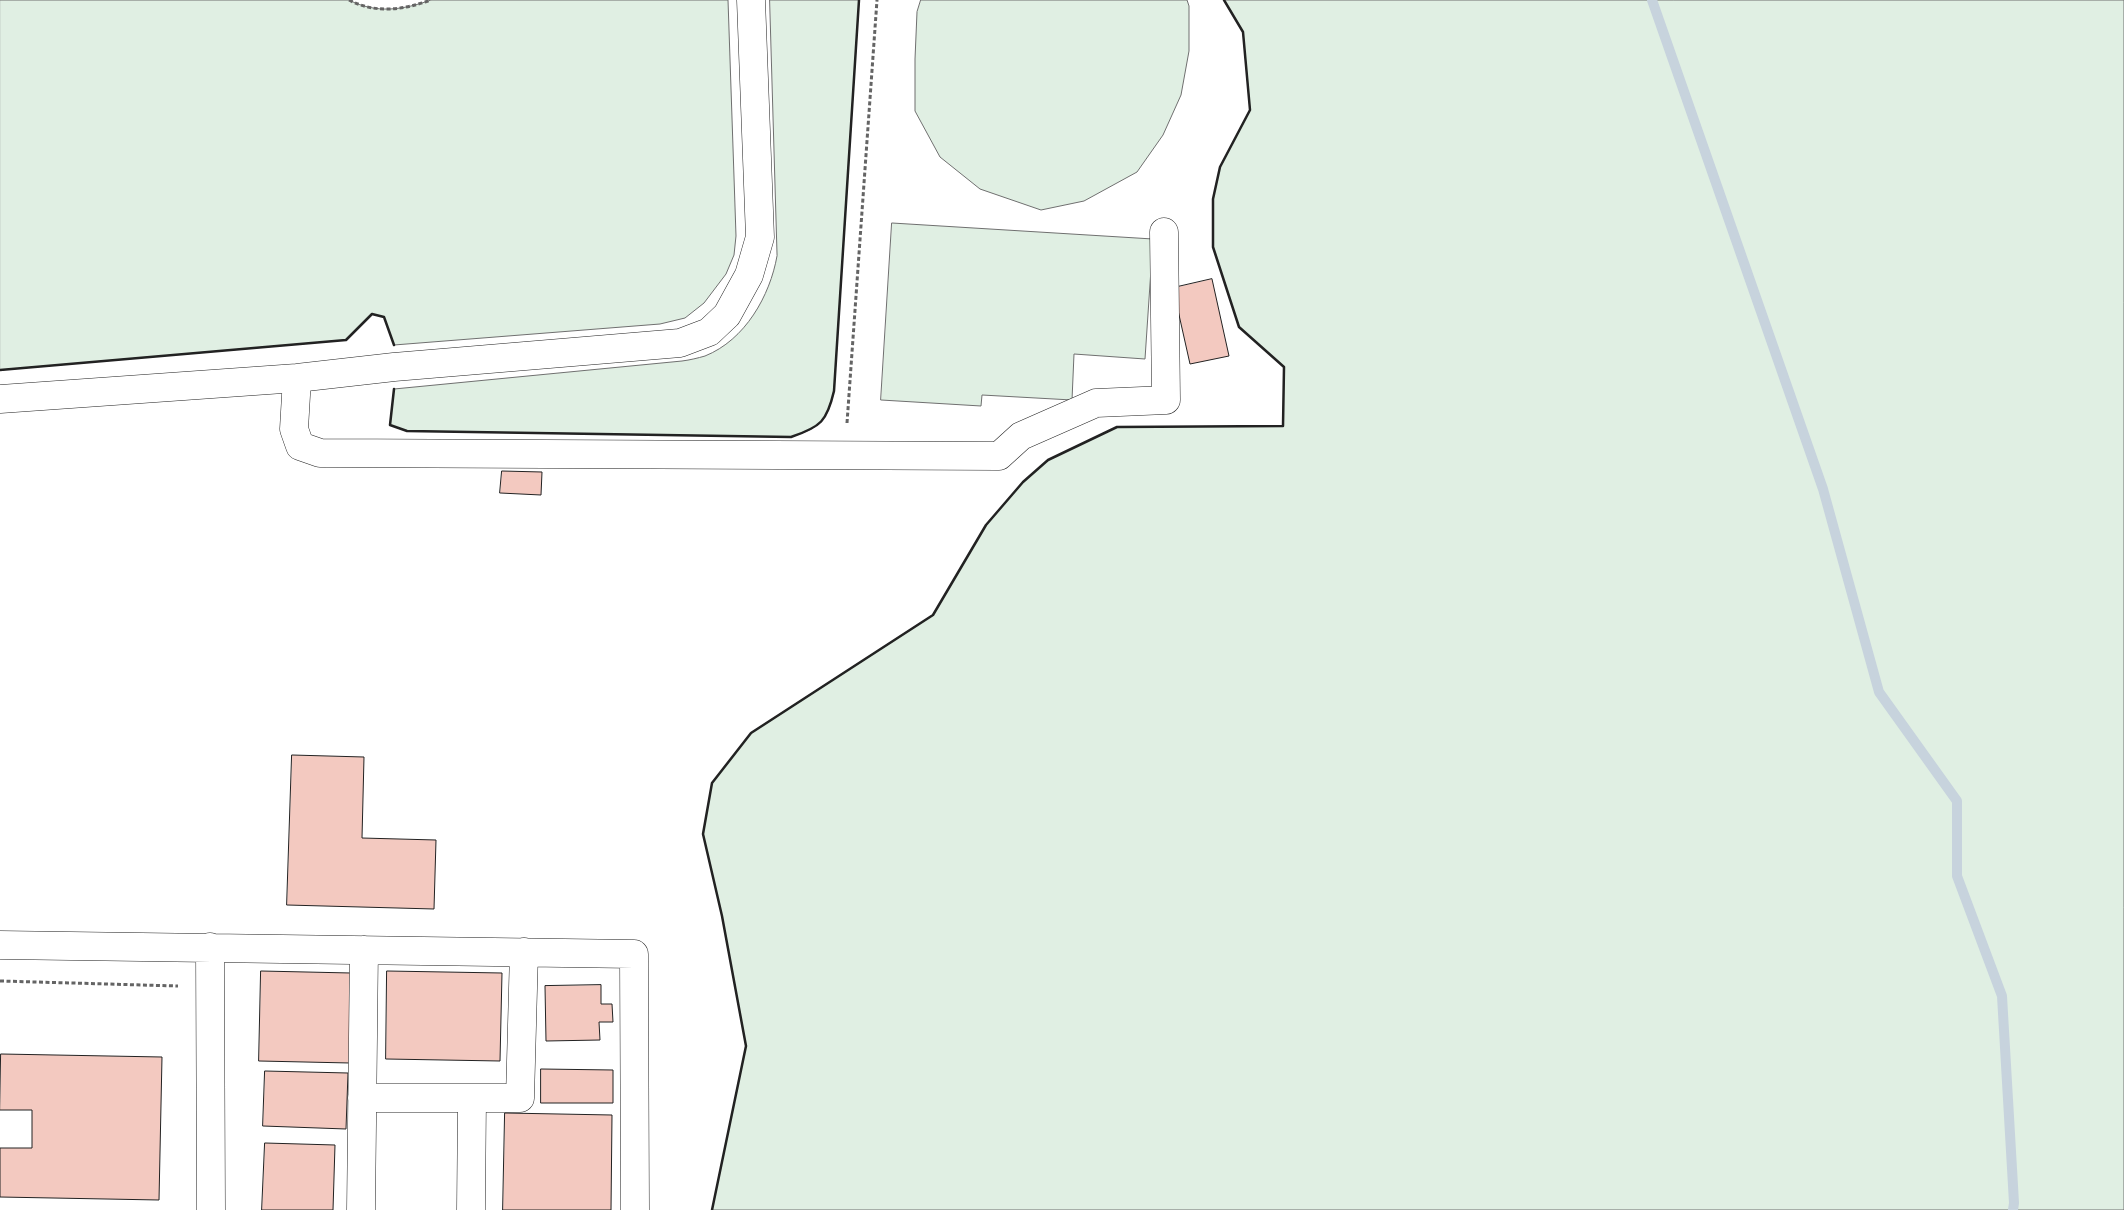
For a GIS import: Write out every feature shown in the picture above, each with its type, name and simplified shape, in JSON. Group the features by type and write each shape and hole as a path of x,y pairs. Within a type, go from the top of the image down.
{"lane":[{"path":"0,400 297,378 394,367 680,343 709,332 727,315 749,275 760,237 751,0"},
{"path":"297,378 294,429 300,446 320,453 999,456 1021,436 1096,403 1166,400 1163,275 1164,232"},
{"path":"0,945 634,954 635,1210"},
{"path":"210,947 211,1210"},
{"path":"361,1210 364,950"},
{"path":"362,1098 520,1098 524,952"},
{"path":"471,1210 472,1098"}],"path":[{"path":"349,0 359,5 386,10 410,8 431,0"},
{"path":"845,456 877,0"},
{"path":"0,980 185,986"}],"green space":[{"path":"0,0 349,0 369,7 390,9 431,0 728,0 736,236 734,255 726,274 704,303 685,318 660,324 394,345 384,317 372,314 346,340 0,370"},
{"path":"770,0 859,0 834,391 829,409 821,422 809,430 791,437 407,431 390,425 394,389 688,360 705,356 719,349 744,328 762,301 774,271 777,256"},
{"path":"921,0 1187,0 1189,6 1189,51 1181,95 1163,135 1137,172 1084,201 1041,210 980,189 940,157 915,111 917,12"},
{"path":"1224,0 2124,0 2124,1210 712,1210 746,1046 722,916 703,834 712,783 751,733 933,615 986,525 1023,482 1048,460 1117,427 1283,426 1284,367 1239,327 1213,247 1213,199 1220,167 1250,110 1243,32"},
{"path":"892,223 1153,239 1145,359 1074,354 1072,400 982,395 981,406 881,400"}],"building":[{"path":"1212,279 1229,356 1190,364 1173,288"},
{"path":"502,471 542,472 541,495 500,493"},
{"path":"292,755 364,757 362,838 436,840 434,909 287,905"},
{"path":"261,971 351,973 350,1063 259,1061"},
{"path":"387,971 502,973 500,1061 386,1059"},
{"path":"601,985 601,1004 612,1004 613,1022 599,1022 600,1040 546,1041 545,986"},
{"path":"1,1054 162,1057 159,1200 0,1197 0,1148 32,1148 32,1110 0,1110"},
{"path":"541,1069 613,1070 613,1103 541,1103"},
{"path":"265,1071 348,1073 346,1129 263,1126"},
{"path":"505,1113 612,1115 611,1210 503,1210"},
{"path":"265,1143 335,1145 333,1210 262,1210"}],"waterway":[{"path":"1652,0 1823,489 1879,692 1957,801 1957,876 2002,996 2013,1210"}],"wall":[{"path":"394,389 390,425 407,431 791,437 809,430 821,422 829,409 834,391 859,0"},
{"path":"712,1210 746,1046 722,916 703,834 712,783 751,733 933,615 986,525 1023,482 1048,460 1117,427 1283,426 1284,367 1239,327 1213,247 1213,199 1220,167 1250,110 1243,32 1224,0"},
{"path":"0,370 346,340 372,314 384,317 394,345"}]}
